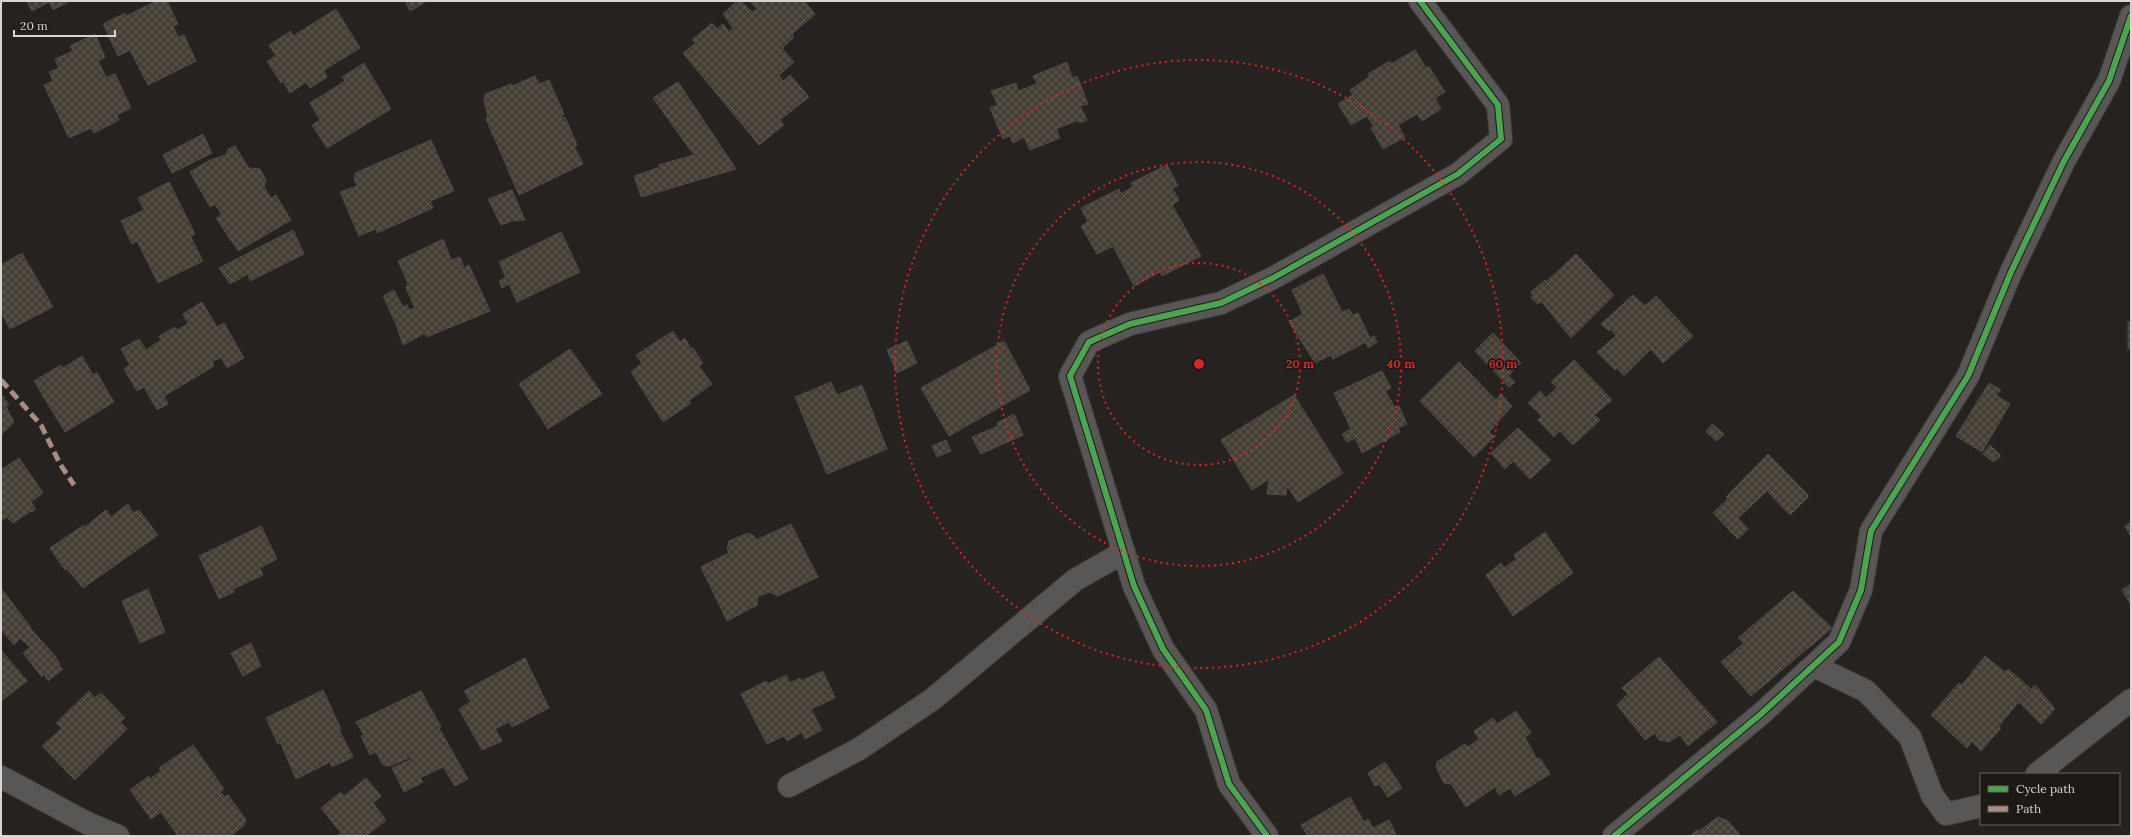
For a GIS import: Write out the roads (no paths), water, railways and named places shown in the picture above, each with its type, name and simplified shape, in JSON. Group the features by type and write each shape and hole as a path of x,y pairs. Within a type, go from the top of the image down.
{"street":[{"path":"1267,836 1229,784 1206,710 1164,649 1134,586 1070,376 1089,342 1130,324 1221,303 1273,278 1458,174 1501,139 1498,105 1420,1"},
{"path":"1614,836 1761,714 1839,642 1862,590 1871,531 1968,376 2011,272 2064,161 2109,81 2131,16"},
{"path":"789,786 859,750 933,699 1075,580 1124,552"},
{"path":"1814,666 1866,691 1910,737 1932,795 1946,814 1980,806"},
{"path":"2038,773 2131,700"},
{"path":"1,777 87,823 118,836"}]}
